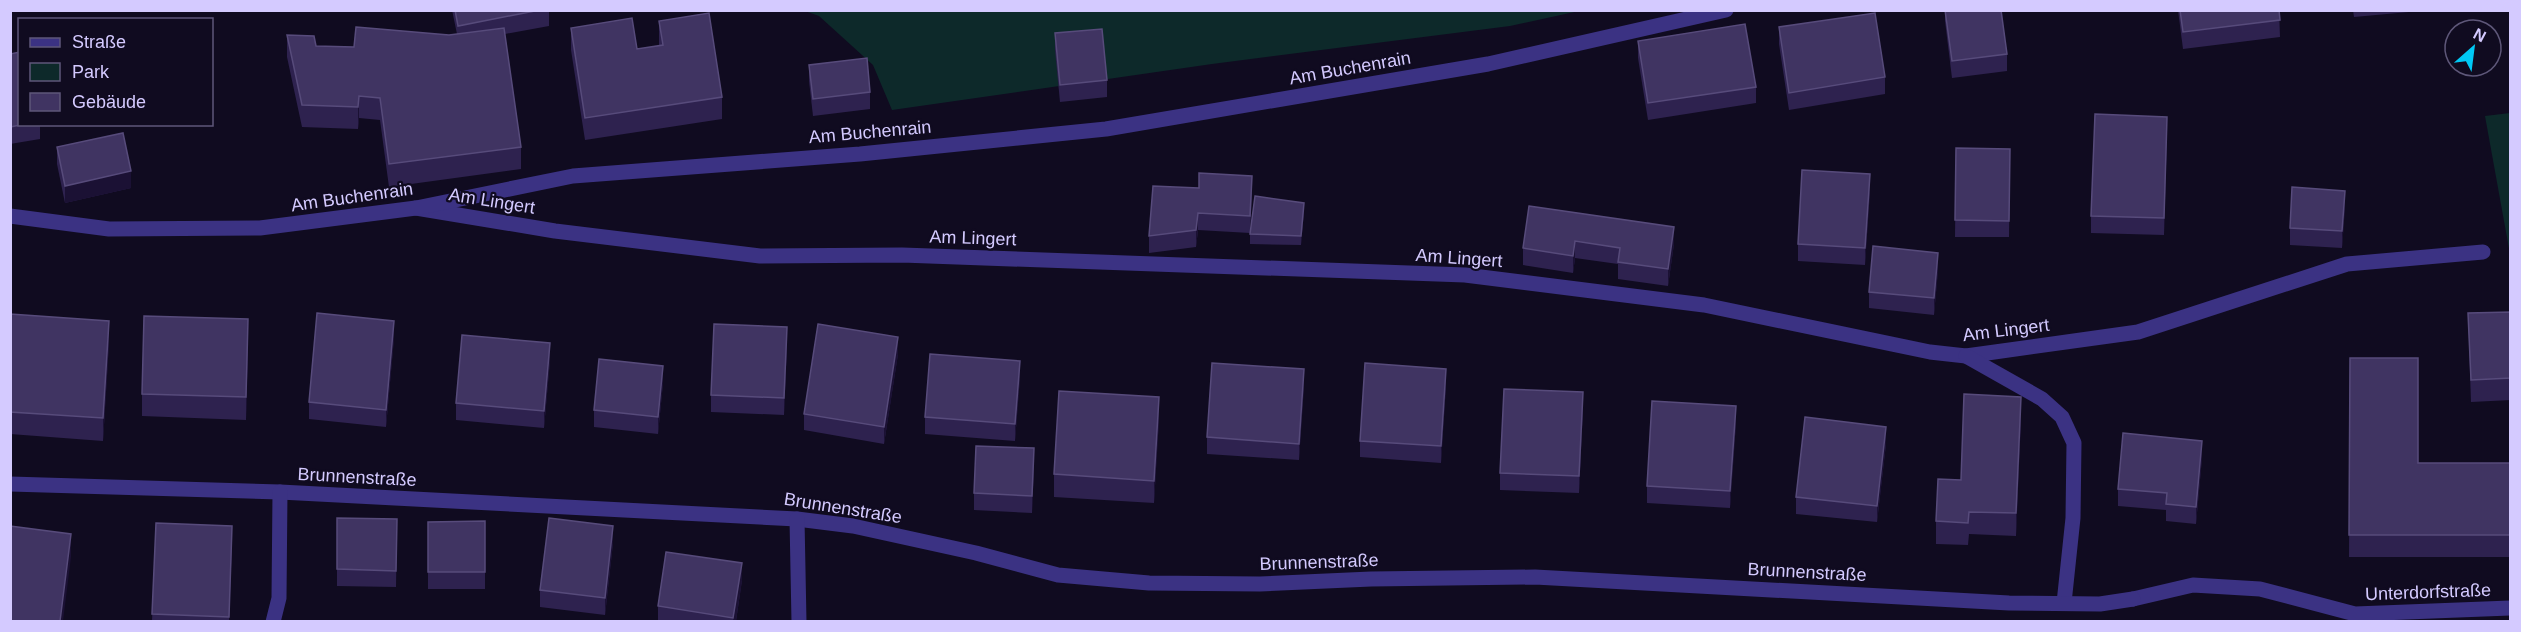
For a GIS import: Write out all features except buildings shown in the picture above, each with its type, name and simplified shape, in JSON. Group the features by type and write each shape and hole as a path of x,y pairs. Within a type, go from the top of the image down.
{"street":[{"name":"Am Buchenrain","path":"10,216 109,229 260,228 416,208 573,176 860,154 1106,129 1488,64 1726,10"},
{"name":"Am Lingert","path":"416,208 555,231 760,256 902,255 1465,275 1704,305 1930,352 1966,356 2138,332 2348,264 2483,252"},
{"path":"1966,356 2042,399 2062,417 2074,443 2073,518 2064,603"},
{"name":"Brunnenstraße","path":"10,484 280,492 797,519 853,526 976,553 1058,575 1149,583 1260,584 1371,579 1535,577 2009,603 2064,603"},
{"name":"Brunnenstraße","path":"273,621 279,598 280,492"},
{"path":"797,519 799,621"},
{"name":"Unterdorfstraße","path":"2064,603 2100,604 2193,585 2260,589 2355,614 2511,608"}],"green space":[{"path":"805,11 1579,11 1510,26 1212,64 892,110 873,65 819,16"},
{"path":"2510,113 2510,254 2485,116"}]}
